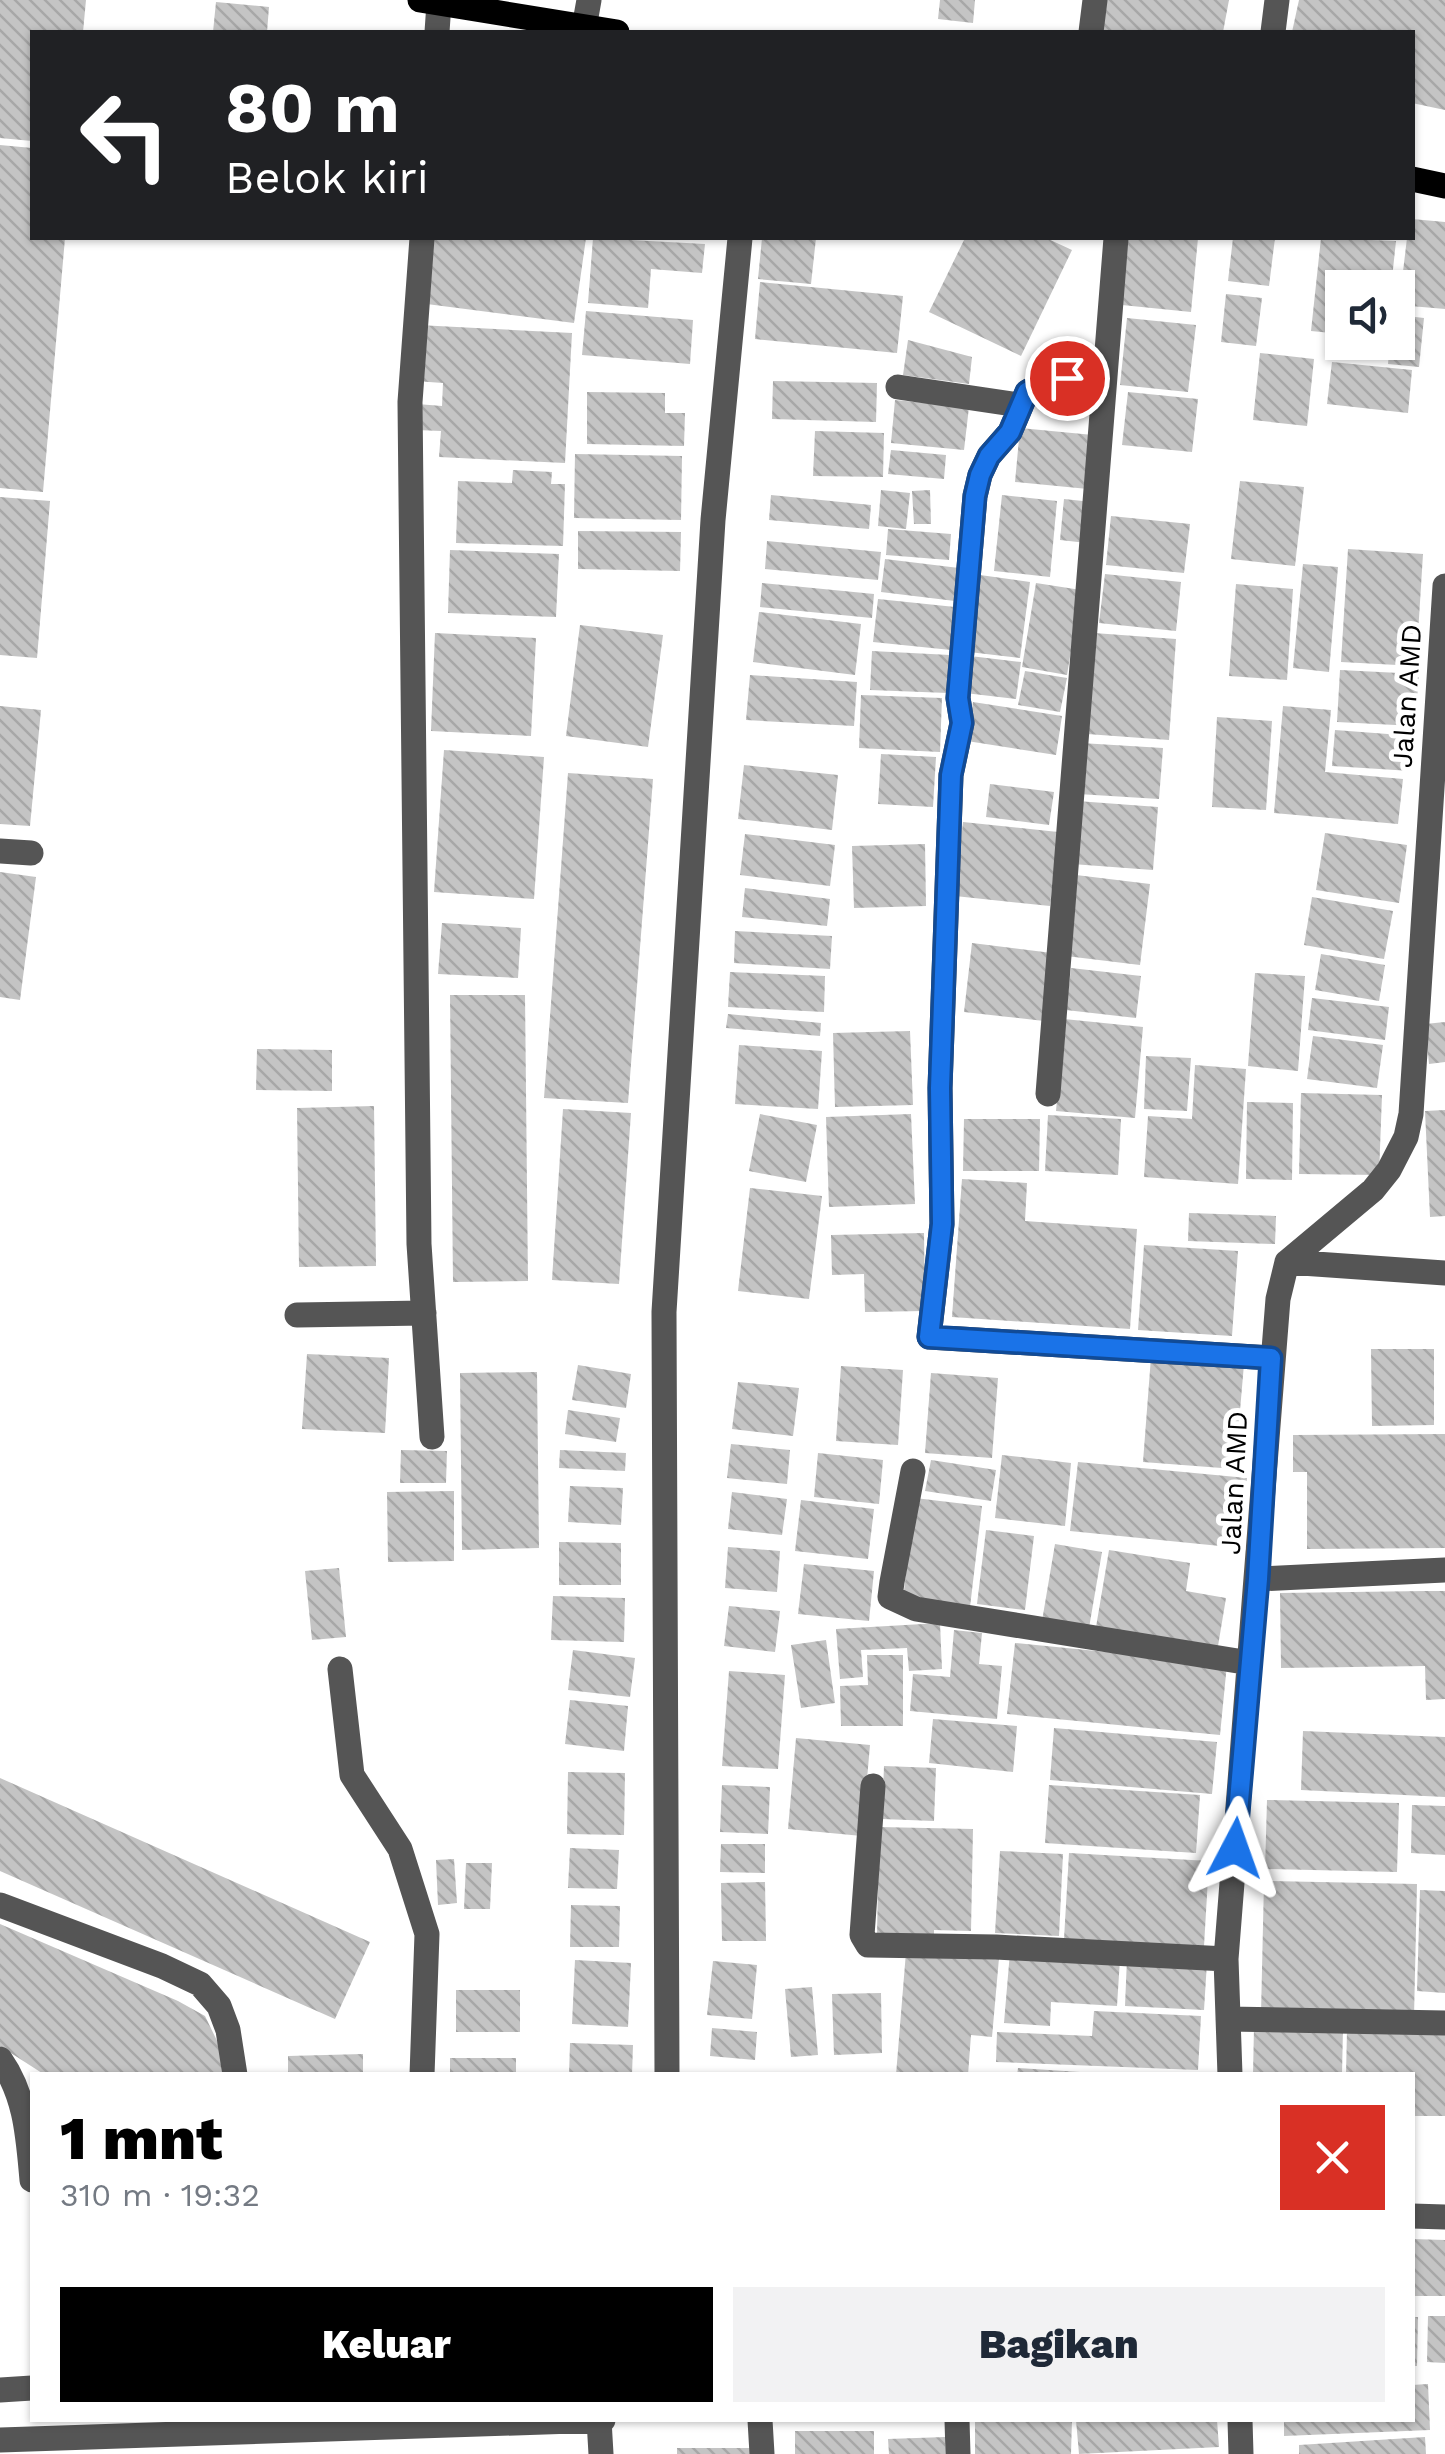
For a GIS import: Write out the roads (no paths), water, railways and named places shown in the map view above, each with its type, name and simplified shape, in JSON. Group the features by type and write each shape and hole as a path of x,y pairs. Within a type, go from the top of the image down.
{"main road":[{"path":"429,2 600,30"},
{"path":"1415,180 1445,186"}],"street":[{"path":"584,28 589,0"},
{"path":"1092,30 1096,0"},
{"path":"1273,30 1277,0"},
{"path":"429,2 436,30"},
{"path":"422,240 410,402 419,1230 432,1437"},
{"path":"667,2072 664,1312 713,520 740,240"},
{"path":"1048,1094 1116,240"},
{"path":"1104,379 1049,380 1027,392 1010,432 989,456 975,496 958,698 962,723 951,775 940,1088 942,1224 929,1337 1271,1358"},
{"path":"898,388 1020,405"},
{"name":"Jalan AMD","path":"1230,2072 1226,1959 1278,1299 1287,1262 1373,1190 1390,1170 1406,1136 1435,870 1445,586"},
{"path":"0,851 31,853"},
{"path":"1287,1262 1445,1273"},
{"path":"297,1315 424,1313"},
{"path":"913,1470 890,1597 896,1602 916,1609 1250,1663"},
{"path":"1258,1579 1445,1570"},
{"path":"340,1669 352,1775 400,1849 427,1934 422,2072"},
{"path":"872,1786 862,1936 868,1945 996,1947 1226,1959"},
{"path":"0,1905 200,1984 219,2006 228,2030 235,2072"},
{"path":"1228,2019 1445,2023"},
{"path":"0,2059 20,2094 30,2159"},
{"path":"1415,2216 1445,2217"},
{"path":"0,2390 30,2388"},
{"path":"0,2440 47,2446 165,2443 408,2434 573,2422"},
{"path":"601,2422 601,2454"},
{"path":"760,2422 762,2454"},
{"path":"957,2422 958,2454"},
{"path":"1240,2422 1241,2454"}]}
